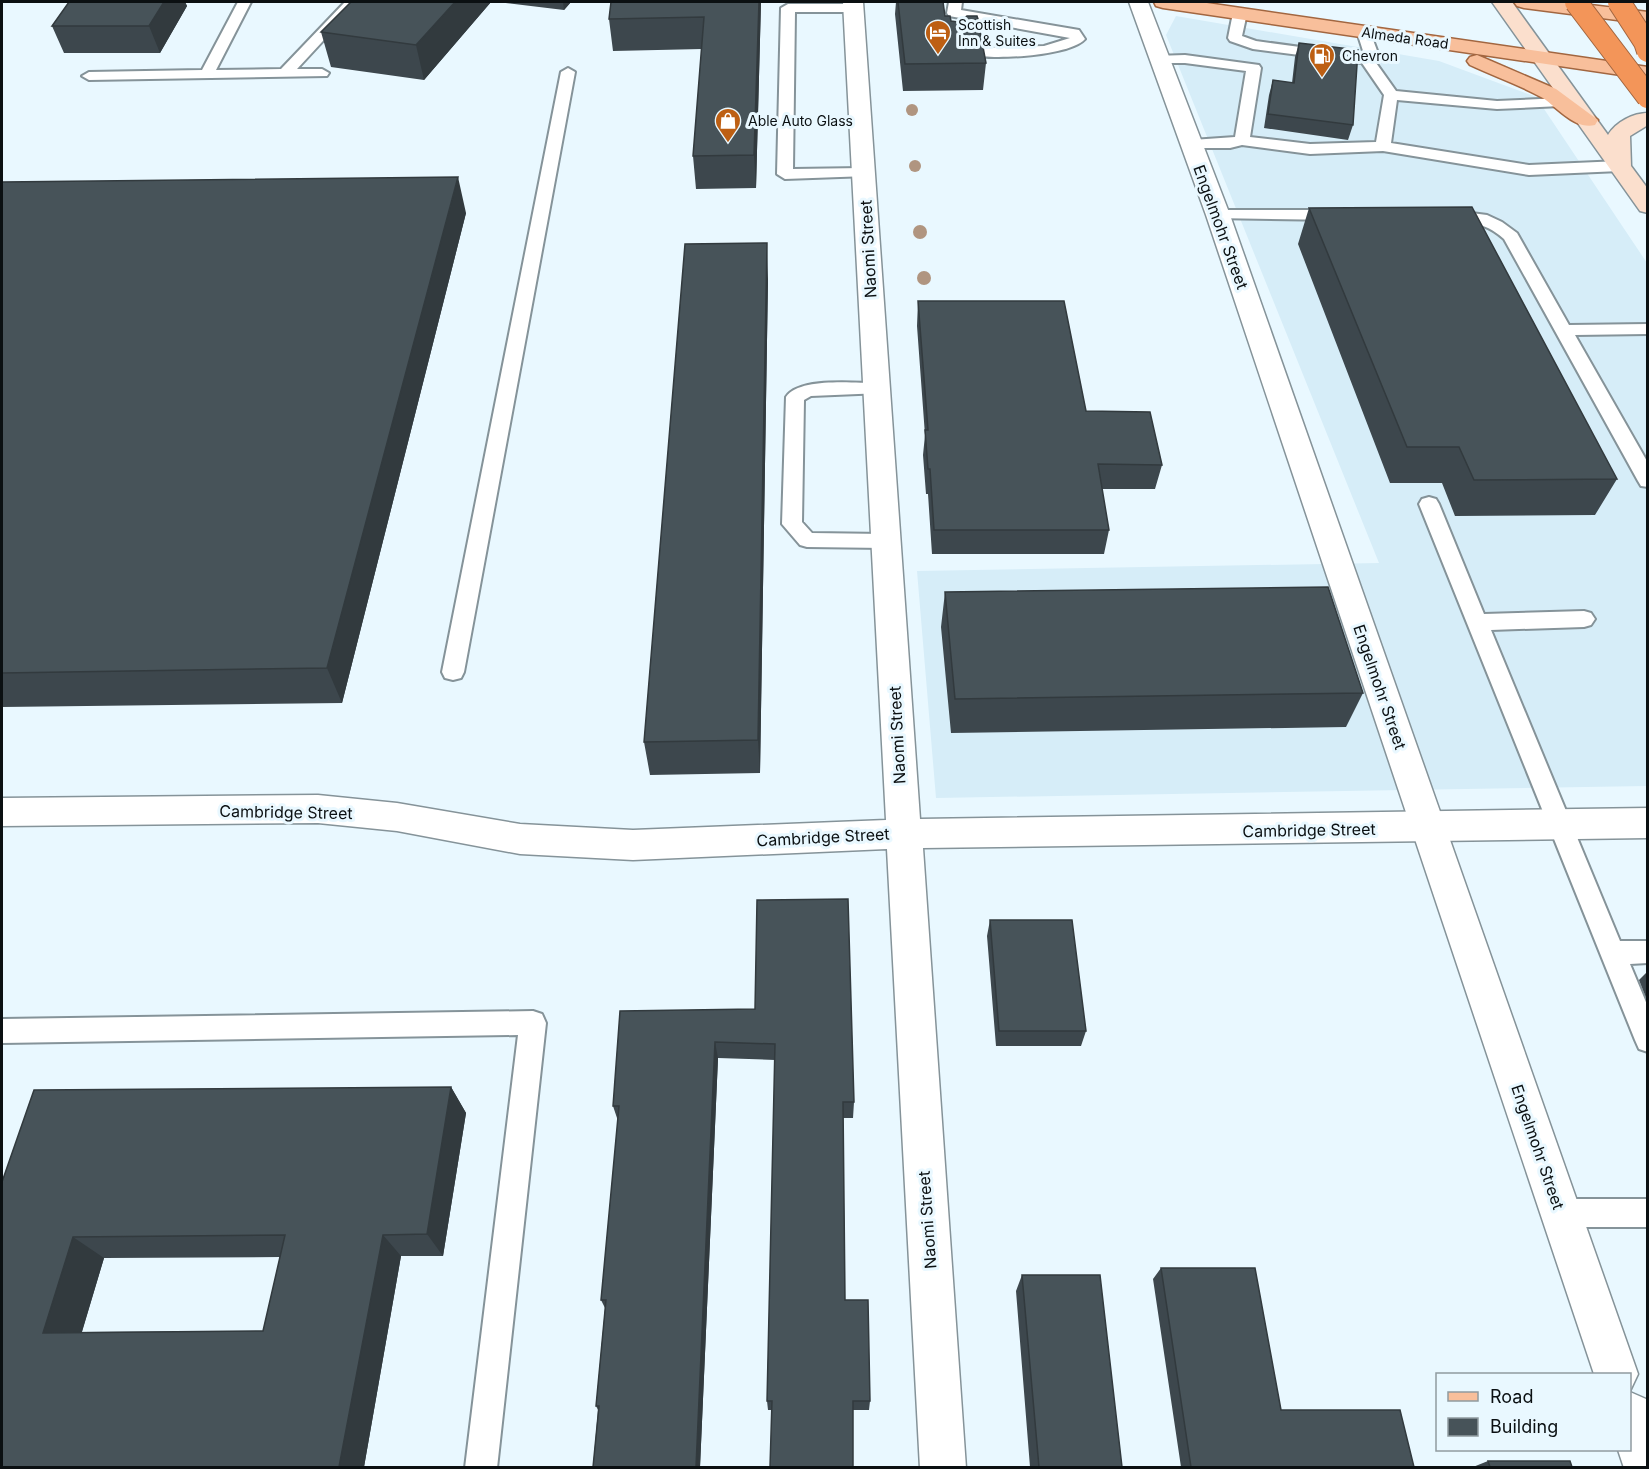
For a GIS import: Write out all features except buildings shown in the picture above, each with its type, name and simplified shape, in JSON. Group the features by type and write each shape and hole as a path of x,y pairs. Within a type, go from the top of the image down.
{"highway":[{"path":"1576,2 1647,97"},
{"path":"1619,2 1645,42 1647,51"}],"main road":[{"name":"Almeda Road","path":"1163,2 1647,73"},
{"path":"1502,2 1647,206"},
{"path":"1524,2 1647,18"},
{"path":"1364,32 1471,58 1549,93 1587,120"},
{"path":"1620,166 1619,134 1640,119 1647,119"}],"street":[{"name":"Engelmohr Street","path":"1138,2 1218,215 1616,1373"},
{"name":"Naomi Street","path":"853,5 943,1467"},
{"name":"Cambridge Street","path":"2,812 318,809 397,817 520,839 633,845 903,834 1647,823"},
{"path":"1631,1421 1647,1467"}],"lane":[{"path":"207,74 244,2"},
{"path":"285,73 352,2"},
{"path":"853,5 788,8 785,174 863,173"},
{"path":"955,12 1074,33 1078,39 1072,44 1051,48 976,52"},
{"path":"1240,13 1235,38 1242,43 1365,58 1372,56 1364,32"},
{"path":"1365,58 1391,95 1383,146"},
{"path":"1160,59 1185,59 1254,68 1242,140"},
{"path":"453,672 568,72"},
{"path":"89,76 322,73"},
{"path":"1391,95 1458,105 1534,105 1561,102"},
{"path":"1192,145 1242,140 1310,149 1383,146 1529,170 1620,166"},
{"path":"1431,215 1466,214 1483,218 1499,225 1511,236 1647,481"},
{"path":"1218,215 1348,215"},
{"path":"1564,330 1647,329"},
{"path":"876,388 807,390 795,397 792,524 807,540 885,540"},
{"path":"1430,504 1647,1040"},
{"path":"1478,622 1584,619"},
{"path":"1612,953 1647,952"},
{"path":"2,1031 533,1023 481,1467"},
{"path":"1561,1213 1647,1213"}],"shaded area":[{"path":"1176,16 1439,61 1536,97 1647,263 1647,786 936,798 917,571 1379,563 1166,35"}],"place":[{"name":"Scottish Inn & Suites","path":"938,56"},
{"name":"Chevron","path":"1322,79"},
{"name":"Able Auto Glass","path":"728,144"}]}
